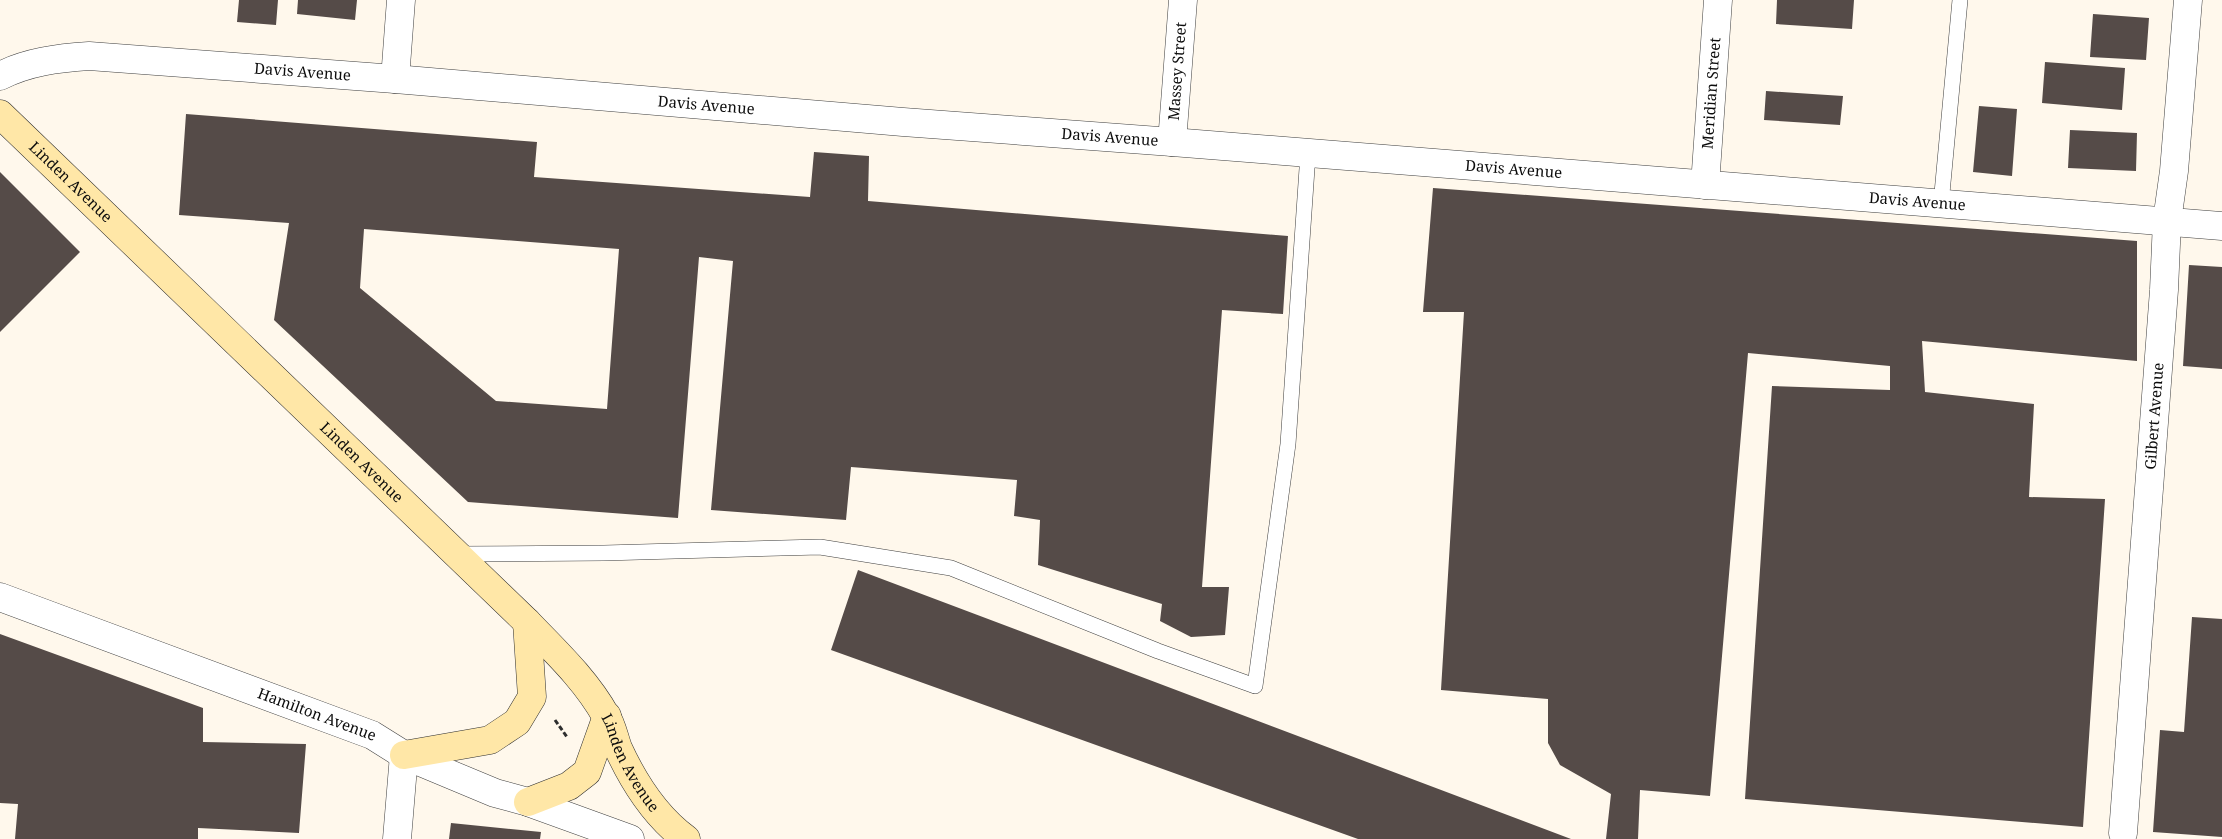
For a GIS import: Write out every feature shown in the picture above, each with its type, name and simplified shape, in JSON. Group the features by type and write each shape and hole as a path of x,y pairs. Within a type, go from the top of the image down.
{"main road":[{"name":"Linden Avenue","path":"0,114 527,622 579,677 607,716 619,749 647,800 669,826 686,839"},
{"path":"404,755 490,740 518,722 532,697 527,622"},
{"path":"528,802 568,786 587,772 607,716"}],"street":[{"path":"395,79 401,0"},
{"name":"Massey Street","path":"1172,142 1183,0"},
{"name":"Meridian Street","path":"1705,185 1718,0"},
{"name":"Gilbert Avenue","path":"2123,833 2164,290 2166,221 2174,171 2188,0"},
{"name":"Davis Avenue","path":"0,76 55,58 89,56 2222,226"},
{"name":"Hamilton Avenue","path":"0,597 372,735 404,755 495,793 528,802 615,836"},
{"path":"397,839 404,755"}],"lane":[{"path":"1940,204 1960,0"},
{"path":"457,554 604,553 820,547 951,568 1158,651 1255,686 1288,444 1308,154"}],"building":[{"path":"239,0 278,0 276,25 237,22"},
{"path":"298,0 357,0 355,20 297,14"},
{"path":"1777,0 1854,0 1852,29 1776,24"},
{"path":"2093,14 2149,18 2146,60 2090,57"},
{"path":"2045,62 2125,68 2122,110 2042,103"},
{"path":"1766,91 1843,96 1840,125 1764,120"},
{"path":"1979,106 2017,109 2012,176 1973,172"},
{"path":"186,114 537,142 534,177 810,197 814,152 869,156 868,201 1288,236 1283,314 1222,310 1202,587 1229,587 1225,635 1191,637 1160,621 1162,604 1038,565 1040,520 1014,516 1017,480 851,467 846,520 711,510 733,261 699,257 678,518 468,502 274,320 289,223 179,215","holes":["364,229 619,249 607,409 496,401 360,288"]},
{"path":"2070,130 2137,133 2136,171 2068,168"},
{"path":"0,172 80,252 0,332"},
{"path":"1433,188 2137,241 2137,361 1922,341 1925,392 2034,404 2029,497 2105,499 2083,827 1745,799 1772,386 1890,390 1890,366 1748,353 1710,796 1640,790 1638,839 1606,839 1611,794 1560,765 1548,743 1548,699 1441,690 1464,312 1423,312"},
{"path":"2189,265 2222,267 2222,369 2183,366"},
{"path":"858,570 1571,839 1358,839 831,650"},
{"path":"2192,617 2222,619 2222,837 2153,832 2160,730 2184,732"},
{"path":"0,634 203,708 203,742 306,744 299,833 198,828 198,839 15,839 18,804 0,803"},
{"path":"451,823 541,832 540,839 449,839"}]}
